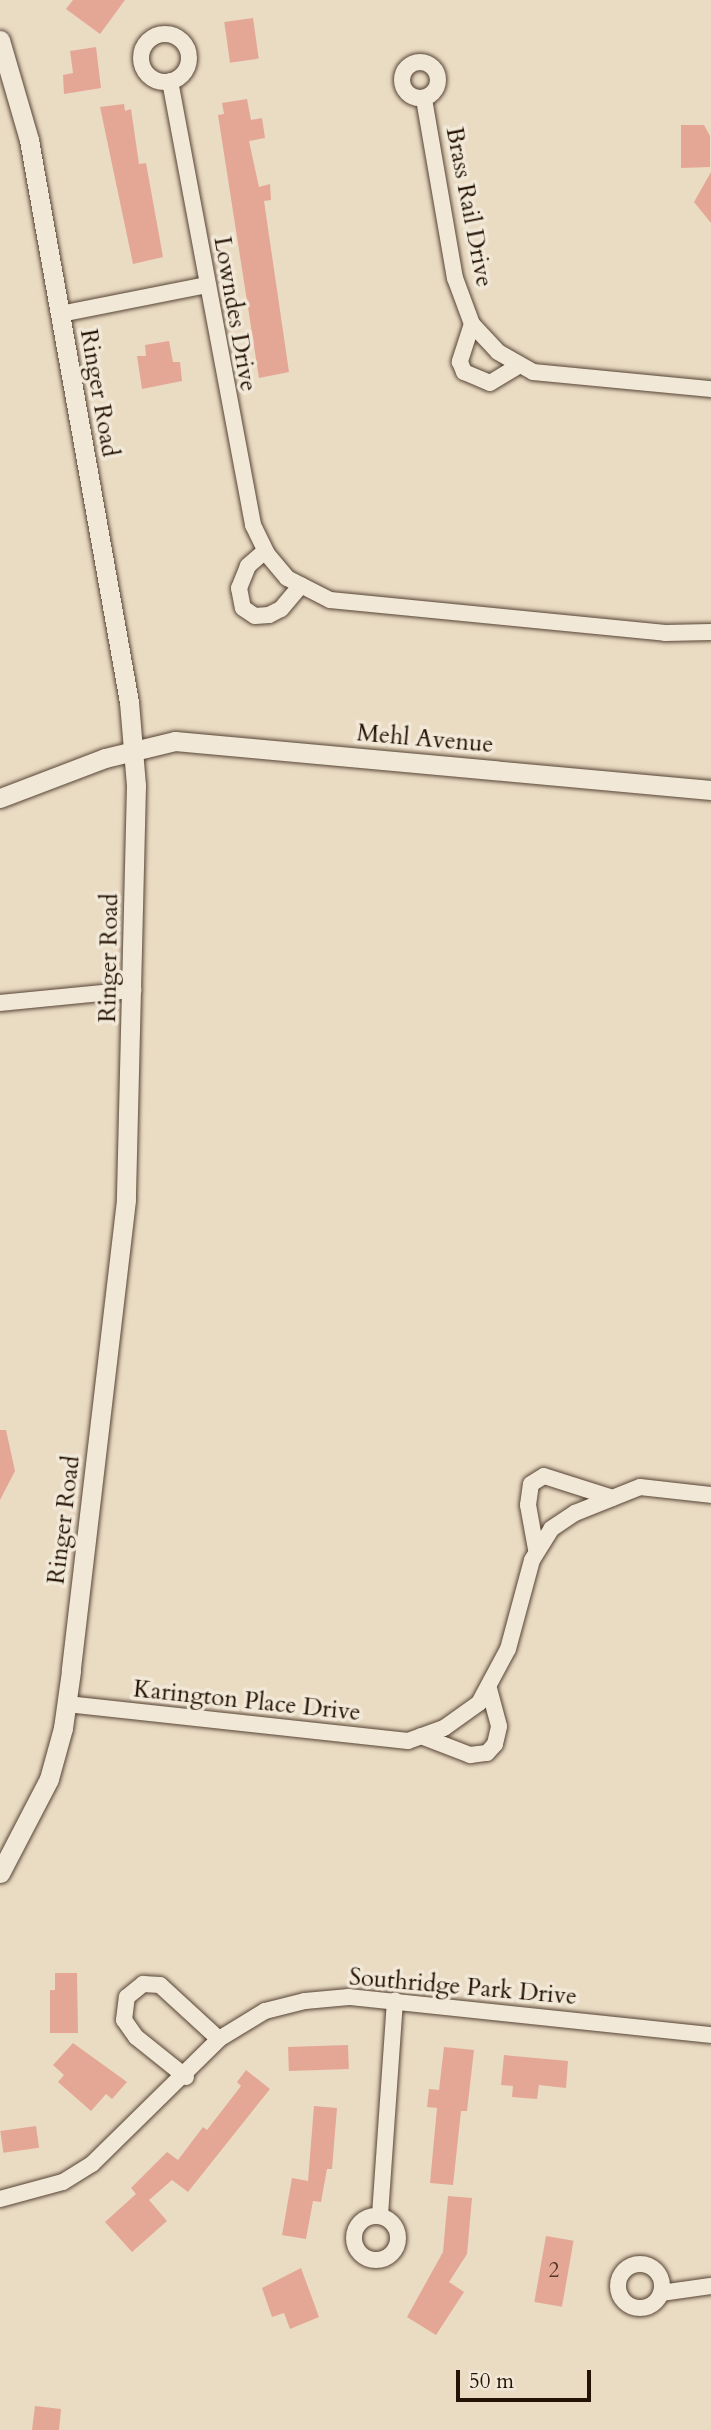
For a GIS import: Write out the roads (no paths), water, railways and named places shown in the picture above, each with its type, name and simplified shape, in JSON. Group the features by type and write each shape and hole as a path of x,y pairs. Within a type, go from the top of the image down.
{"street":[{"name":"Ringer Road","path":"0,40 29,140 134,748 133,990 126,1206 67,1704 49,1779 0,1873"},
{"name":"Lowndes Drive","path":"170,81 253,525 265,551 287,578 330,600 665,633 711,632"},
{"name":"Brass Rail Drive","path":"425,99 455,278 472,324 498,352 533,372 711,389"},
{"path":"60,314 207,285"},
{"name":"Brass Rail Drive","path":"472,324 460,362 464,372 491,383 520,365"},
{"path":"265,551 248,566 239,589 243,608 255,616 269,615 281,609 301,585"},
{"name":"Mehl Avenue","path":"0,799 134,748 175,741 711,790"},
{"path":"0,1003 133,990"},
{"name":"Karington Place Drive","path":"536,1549 528,1505 531,1484 544,1476 580,1484 613,1498"},
{"name":"Karington Place Drive","path":"67,1704 408,1741 459,1719 489,1688 508,1649 536,1549 551,1529 575,1513 640,1487 711,1495"},
{"name":"Karington Place Drive","path":"421,1736 470,1755 486,1753 495,1744 499,1726 489,1688"},
{"path":"186,2077 136,2037 124,2020 127,1997 143,1984 160,1985 219,2039"},
{"name":"Southridge Park Drive","path":"0,2199 63,2182 92,2164 186,2077 219,2039 265,2011 305,2001 349,1997 711,2035"},
{"path":"380,2215 395,2001"},
{"path":"661,2293 711,2286"}]}
